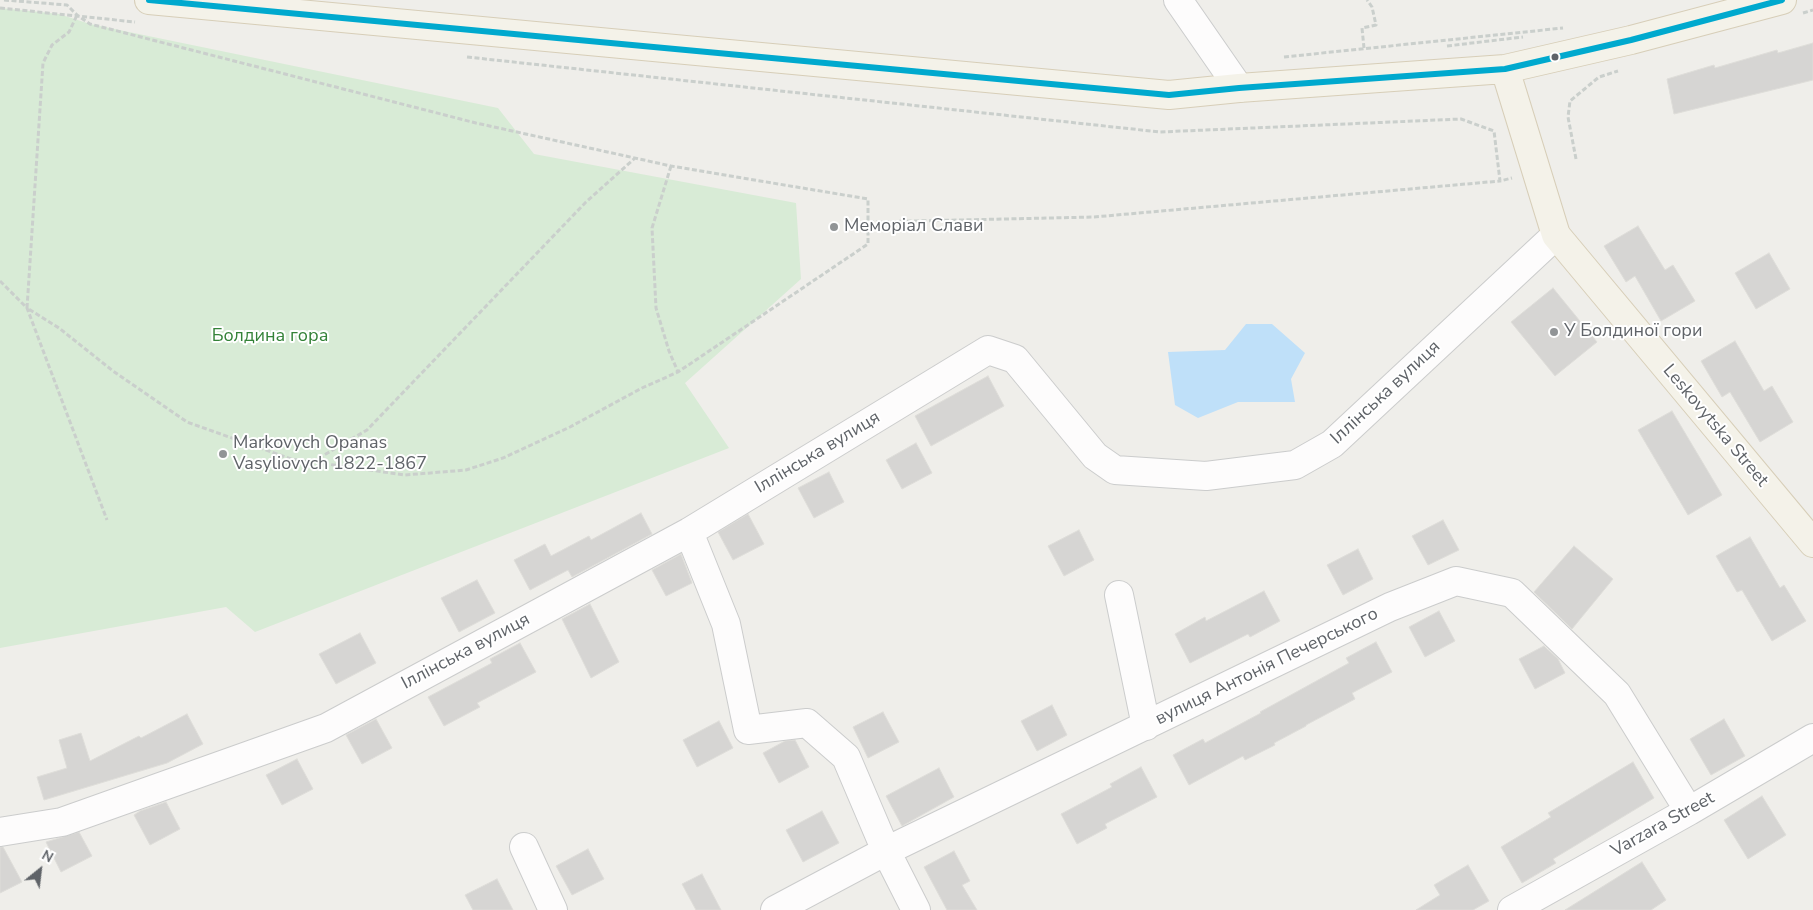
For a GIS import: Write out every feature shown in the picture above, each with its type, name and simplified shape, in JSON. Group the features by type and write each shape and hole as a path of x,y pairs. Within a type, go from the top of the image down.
{"main road":[{"path":"149,0 1170,95 1239,88 1505,69 1631,40 1782,0"},
{"name":"Leskovytska Street","path":"1505,69 1556,235 1813,543"}],"street":[{"path":"1178,0 1239,88"},
{"name":"Іллінська вулиця","path":"7,834 62,822 326,728 689,532 988,350 1015,359 1095,456 1115,470 1206,476 1295,465 1332,444 1556,235"},
{"path":"689,532 726,624 748,730 807,723 846,757 886,851 916,910"},
{"name":"вулиця Антонія Печерського","path":"775,910 886,851 1390,607 1456,581 1512,593 1617,694 1689,811"},
{"path":"1119,595 1146,726"},
{"name":"Varzara Street","path":"1512,910 1689,811 1813,738"},
{"path":"524,847 554,910"}],"path":[{"path":"0,281 27,308 58,328 113,371 187,422 291,459 312,463 406,474 466,470 503,458 570,427 642,388 678,372 868,244 869,222 868,199 670,166 476,123 90,24 67,5 4,0"},
{"path":"1364,48 1362,28 1376,25 1372,7 1367,0"},
{"path":"77,15 69,32 52,45 43,63 27,308 107,520"},
{"path":"1279,58 1568,27"},
{"path":"1441,46 1568,32"},
{"path":"1576,159 1568,117 1570,101 1599,77 1626,68"},
{"path":"312,463 366,430 586,202 635,158"},
{"path":"670,166 652,228 656,308 669,351 678,372"},
{"path":"869,222 1094,217 1500,181"}],"green space":[{"name":"Болдина гора","path":"0,8 59,14 90,24 498,108 534,154 796,203 801,279 685,383 729,448 255,632 226,607 0,648"}],"water":[{"path":"1246,324 1272,324 1305,353 1291,379 1295,402 1238,402 1198,418 1175,405 1168,352 1225,350"}],"building":[{"path":"1813,43 1813,80 1674,114 1667,79 1714,65 1715,68 1777,50 1778,53"},
{"path":"1638,226 1665,270 1673,265 1695,301 1661,321 1635,276 1626,282 1604,246"},
{"path":"1769,253 1790,289 1756,309 1735,273"},
{"name":"У Болдиної гори","path":"1553,288 1597,342 1555,376 1511,322"},
{"path":"1735,341 1764,391 1772,386 1793,422 1760,442 1730,392 1722,397 1701,361"},
{"path":"988,376 1004,406 931,446 915,416"},
{"path":"1672,411 1722,495 1688,515 1638,430"},
{"path":"916,443 932,473 902,489 886,460"},
{"path":"829,472 844,502 814,518 798,488"},
{"path":"641,513 652,534 572,577 568,570 530,590 514,560 545,544 551,556 589,536 591,540"},
{"path":"748,514 764,544 733,560 718,532"},
{"path":"1443,520 1459,550 1428,565 1412,536"},
{"path":"1079,530 1094,560 1064,576 1048,546"},
{"path":"1750,537 1780,588 1784,585 1806,621 1772,641 1742,590 1737,592 1716,556"},
{"path":"1574,546 1613,579 1572,629 1534,592"},
{"path":"1358,549 1373,579 1343,595 1327,565"},
{"path":"681,554 692,583 666,596 652,570"},
{"path":"477,580 495,613 459,632 441,598"},
{"path":"1264,591 1280,621 1250,637 1248,634 1190,663 1175,634 1205,617 1206,621"},
{"path":"590,604 619,662 591,678 562,619"},
{"path":"1439,611 1455,641 1425,657 1409,627"},
{"path":"360,633 376,663 336,684 319,654"},
{"path":"1376,642 1392,672 1352,693 1355,699 1274,743 1275,745 1245,760 1243,756 1189,785 1173,755 1203,739 1205,743 1261,713 1349,663 1346,658"},
{"path":"520,643 536,672 477,703 480,707 444,726 428,697 492,663 490,659"},
{"path":"1544,646 1558,659 1565,673 1535,689 1519,659"},
{"path":"1052,705 1067,735 1037,751 1021,721"},
{"path":"883,712 899,742 868,758 853,727"},
{"path":"187,714 203,744 167,763 44,800 37,777 67,768 59,740 81,733 90,761 139,736 141,738"},
{"path":"376,719 392,748 362,764 346,735"},
{"path":"1724,719 1745,756 1711,775 1690,739"},
{"path":"719,721 733,748 697,767 683,740"},
{"path":"795,740 809,767 779,783 763,753 785,741"},
{"path":"297,759 313,789 282,805 266,775"},
{"path":"1633,762 1654,798 1553,859 1556,863 1522,883 1501,847 1551,817 1548,813"},
{"path":"1141,767 1157,797 1105,824 1107,828 1077,844 1061,814 1112,787 1110,784"},
{"path":"939,768 954,797 902,826 886,796"},
{"path":"1762,796 1786,835 1748,859 1724,820"},
{"path":"166,802 180,829 150,845 134,815"},
{"path":"822,811 839,843 803,862 786,830"},
{"path":"79,832 92,856 61,872 46,842"},
{"path":"0,847 3,847 22,882 0,893"},
{"path":"588,849 604,879 572,895 556,866"},
{"path":"954,851 970,881 962,885 977,910 947,910 924,867"},
{"path":"1642,862 1666,900 1651,910 1565,910"},
{"path":"1468,865 1489,901 1473,910 1416,910 1440,895 1434,885"},
{"path":"702,874 721,910 696,910 682,884"},
{"path":"497,879 513,910 473,910 465,895"}],"transit line":[{"path":"149,0 1169,95 1239,88 1505,69 1631,40 1782,0"}],"place":[{"name":"Меморіал Слави","path":"834,227"},
{"name":"У Болдиної гори","path":"1554,332"},
{"name":"Markovych Opanas Vasyliovych 1822-1867","path":"223,454"}]}
